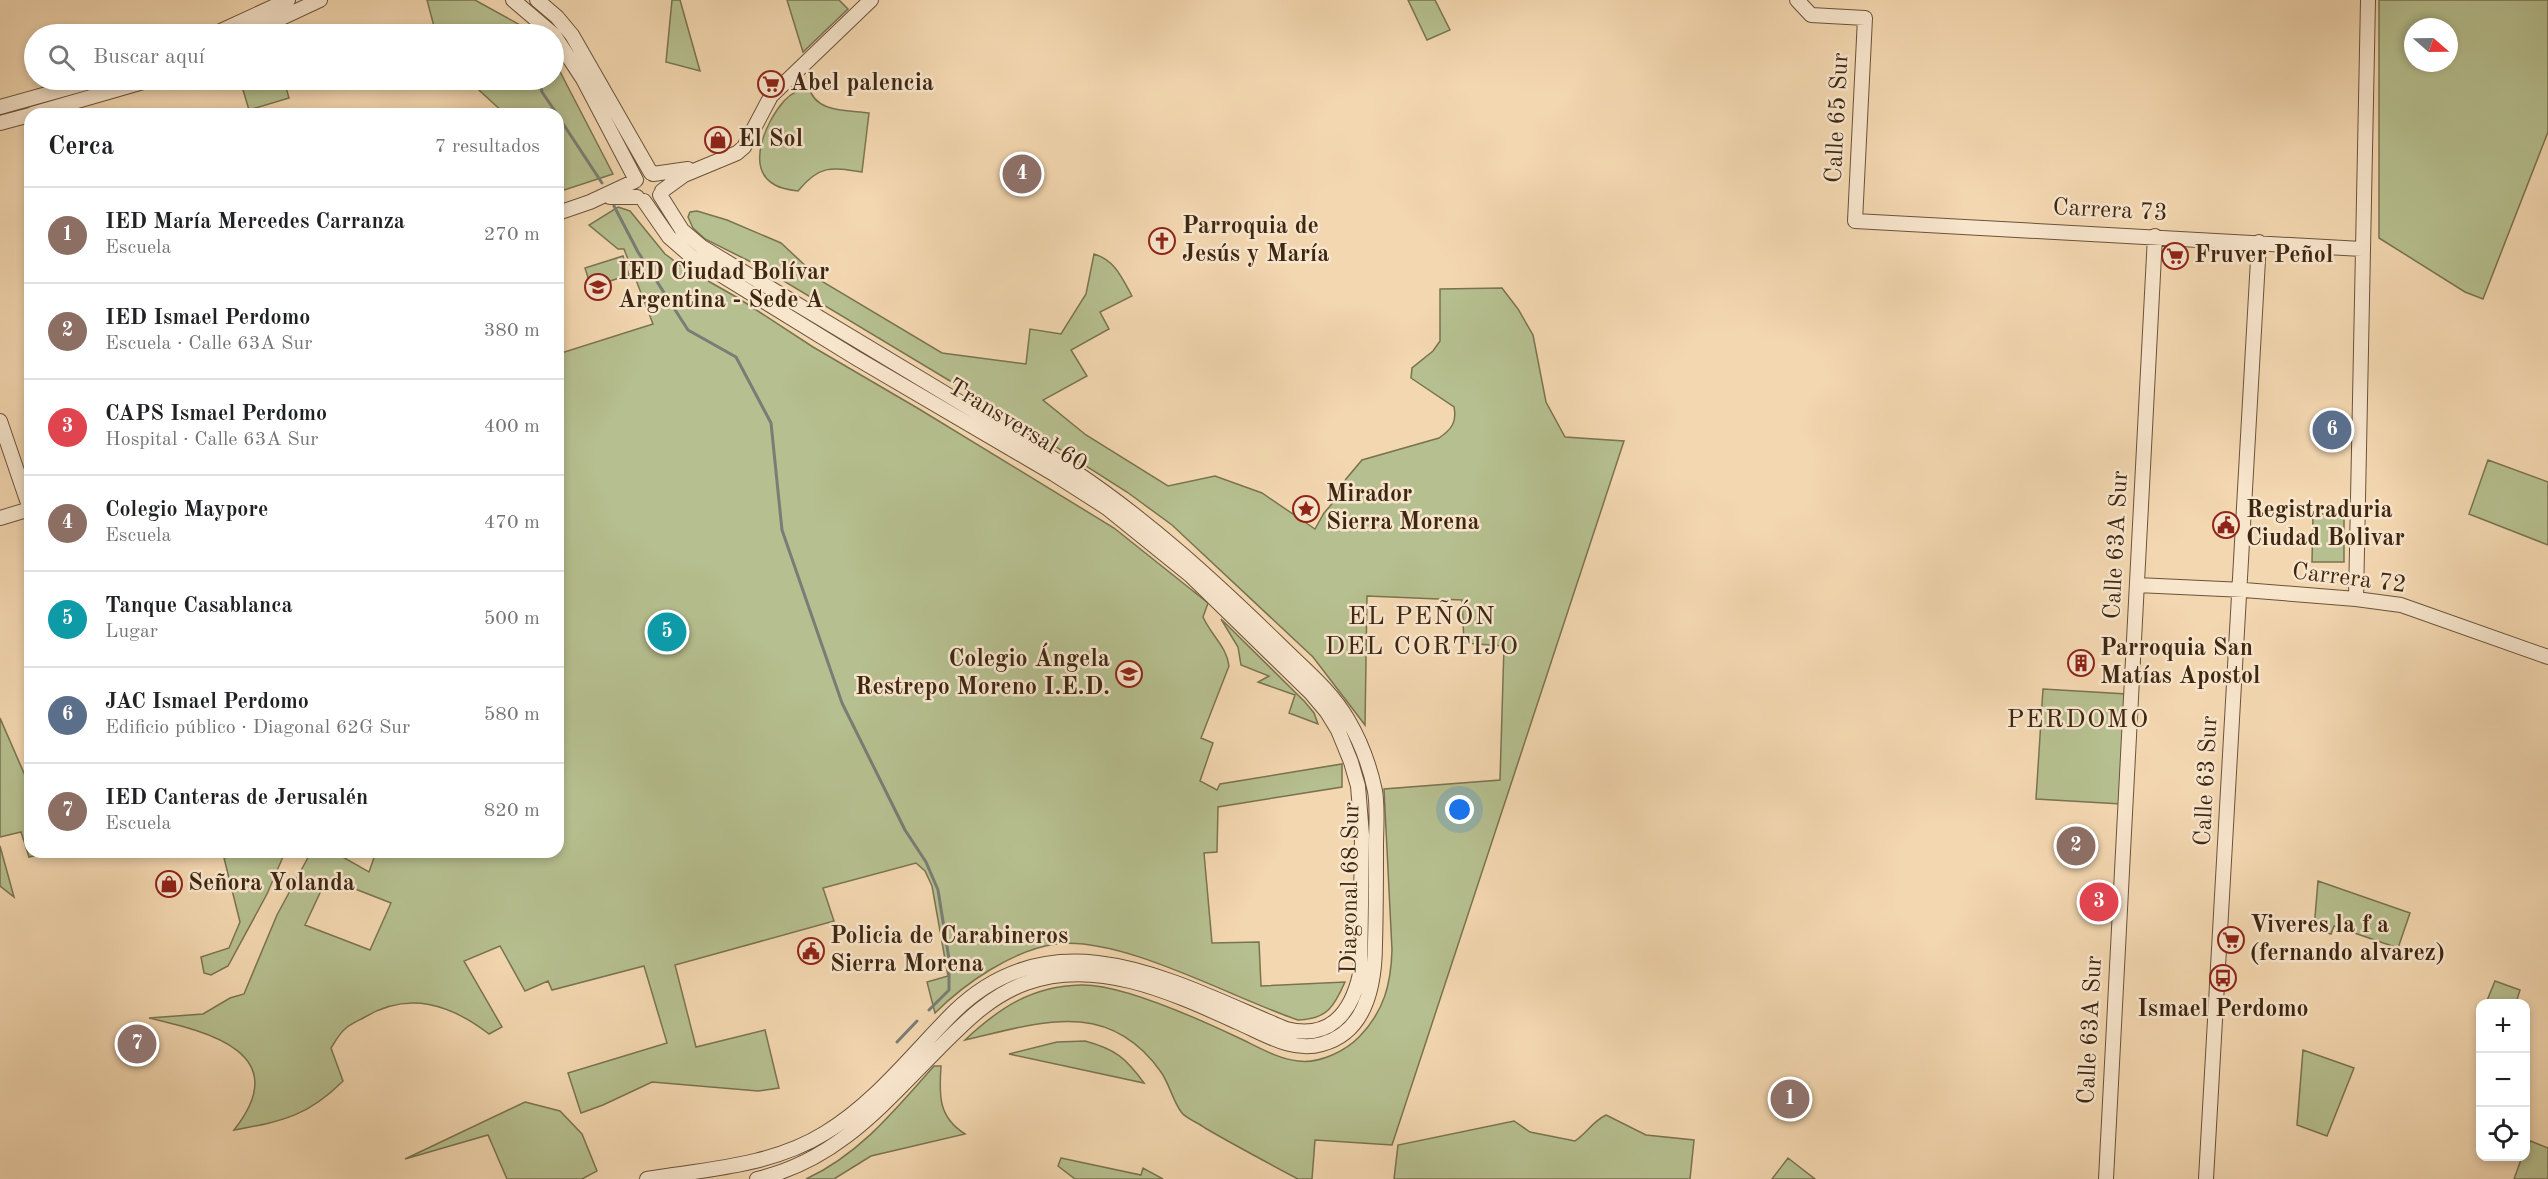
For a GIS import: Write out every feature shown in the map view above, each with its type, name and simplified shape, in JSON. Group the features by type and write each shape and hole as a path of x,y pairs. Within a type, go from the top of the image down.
{"street":[{"path":"236,24 288,0"},
{"path":"268,24 320,0"},
{"path":"513,0 540,24"},
{"path":"537,0 563,24"},
{"path":"590,202 616,196 653,201 677,179 699,168 730,158 740,151 771,96 871,0"},
{"name":"Calle 65 Sur","path":"1797,0 1811,15 1866,18 1855,221"},
{"path":"2356,599 2368,0"},
{"path":"564,25 572,34 652,174 662,183 661,193"},
{"path":"564,49 589,89 636,181 634,189 640,199"},
{"path":"0,107 61,90"},
{"path":"52,108 115,90"},
{"path":"0,123 24,116"},
{"path":"564,211 636,181 643,174 699,168"},
{"name":"Transversal 60","path":"661,193 682,230 702,247 1065,466 1120,502 1217,583 1320,684 1348,720"},
{"name":"Transversal 60","path":"640,199 669,237 699,262 856,358 1054,474 1124,521 1217,601 1311,693 1338,730"},
{"name":"Carrera 73","path":"1855,221 2362,249"},
{"name":"Calle 63A Sur","path":"2106,1179 2155,236"},
{"name":"Calle 63 Sur","path":"2206,1179 2259,242"},
{"path":"0,421 24,491"},
{"path":"0,518 24,511"},
{"name":"Carrera 72","path":"2137,585 2240,590 2401,605 2548,657"},
{"name":"Diagonal 68 Sur","path":"1324,1036 1344,1032 1360,1015 1371,992 1375,967 1376,801 1364,752 1348,720"},
{"name":"Diagonal 68 Sur","path":"1324,1036 1340,1017 1357,988 1360,974 1361,819 1358,786 1352,762 1338,730"},
{"path":"647,1179 775,1157 818,1138 860,1108 974,995 994,981 1035,965 1082,960 1135,969 1286,1029 1324,1036"},
{"path":"757,1179 796,1166 842,1141 882,1106 976,1012 1010,990 1037,979 1086,973 1106,975 1155,989 1289,1044 1310,1046 1324,1036"}],"green space":[{"path":"427,0 475,0 518,24 433,24"},
{"path":"672,0 680,0 700,71 666,62"},
{"path":"787,0 839,0 848,9 803,52"},
{"path":"1408,0 1435,0 1450,30 1427,40"},
{"path":"2379,0 2548,0 2548,132 2483,299 2465,292 2379,238"},
{"path":"564,79 613,174 564,190 564,108 498,108 479,90 564,90"},
{"path":"809,87 812,95 825,106 869,113 862,172 834,169 819,172 798,191 775,185 766,177 761,167 760,156 766,131 777,109 789,96"},
{"path":"243,90 287,90 289,98 248,108"},
{"path":"618,207 630,211 665,254 680,265 738,298 813,347 1114,528 1208,603 1203,617 1222,647 1229,666 1201,738 1213,743 1200,781 1217,790 1220,784 1342,764 1342,787 1218,807 1217,852 1204,853 1212,943 1259,942 1261,986 1345,982 1328,1010 1316,1017 1298,1020 1145,959 1113,949 1083,944 1056,944 1023,953 991,970 961,990 935,1013 927,982 948,976 932,886 925,871 916,863 823,888 834,921 675,965 696,1047 765,1030 779,1088 758,1091 652,1082 581,1113 568,1073 667,1043 644,966 552,990 548,981 525,991 500,946 464,961 502,1027 489,1034 459,1015 429,1005 397,1004 381,1009 347,1027 339,1036 331,1048 343,1081 318,1103 293,1116 234,1130 250,1104 255,1082 250,1064 237,1050 218,1039 149,1018 203,1014 230,998 244,994 277,915 308,858 344,858 369,872 374,858 564,858 564,352 653,324 624,249 618,249 589,225","holes":["327,878 391,903 370,950 305,925"]},
{"path":"697,211 727,220 781,243 823,282 942,353 1026,364 1030,329 1061,334 1086,294 1094,254 1101,257 1117,270 1132,296 1100,312 1109,329 1071,350 1087,376 1043,400 1086,435 1168,486 1215,476 1262,493 1315,529 1324,513 1337,498 1346,479 1362,460 1439,438 1452,425 1455,417 1454,407 1411,378 1412,368 1433,351 1440,341 1440,289 1502,288 1533,335 1546,402 1565,437 1624,441 1392,1145 1315,1140 1312,1179 1298,1179 1184,1115 1176,1104 1161,1072 1140,1048 1118,1033 1095,1024 1071,1021 1019,1027 965,1040 991,1018 1017,1001 1032,994 1063,986 1081,985 1118,990 1162,1004 1268,1052 1291,1060 1306,1061 1323,1058 1354,1042 1375,1017 1385,996 1390,974 1392,950 1384,789 1500,780 1504,646 1464,643 1462,600 1367,596 1365,725 1313,657 1172,525 1127,492 995,408 759,266 705,239 693,228 688,217 690,212"},
{"path":"623,256 629,275 591,287 585,268"},
{"path":"2488,460 2548,482 2548,545 2469,514"},
{"path":"2313,514 2344,514 2344,562 2312,562"},
{"path":"1221,619 1305,702 1314,713 1318,724 1289,713 1295,695 1258,682 1269,676 1241,665 1238,647"},
{"path":"2043,689 2127,694 2121,804 2036,799"},
{"path":"0,718 24,773 24,841 21,832 0,837"},
{"path":"0,846 14,897 0,886"},
{"path":"224,858 282,858 267,894 228,966 211,975 204,973 201,957 229,948 240,922"},
{"path":"2318,881 2410,913 2398,948 2334,926 2331,934 2314,929"},
{"path":"2495,981 2520,990 2517,999 2488,999"},
{"path":"1085,1041 1112,1051 1131,1067 1144,1083 1009,1054 1057,1042"},
{"path":"2303,1050 2354,1068 2327,1136 2297,1125"},
{"path":"934,1066 941,1066 940,1086 945,1113 965,1134 871,1156 834,1179 806,1179 825,1169 860,1144 891,1114"},
{"path":"525,1102 560,1111 582,1134 597,1171 582,1179 507,1179 488,1135 405,1159"},
{"path":"1606,1115 1646,1135 1694,1140 1690,1179 1394,1179 1398,1145 1514,1121 1530,1132 1575,1141"},
{"path":"2530,1141 2548,1148 2548,1179 2514,1179 2521,1161 2530,1161"},
{"path":"1061,1158 1141,1175 1143,1168 1163,1179 1075,1179 1058,1166"},
{"path":"1788,1158 1815,1179 1772,1179"}],"waterway":[{"path":"542,90 553,108"},
{"path":"564,125 602,183"},
{"path":"614,206 638,252 688,330 736,357 771,423 782,530 842,703 905,830 926,862 938,890 949,959 949,990 929,1010"},
{"path":"897,1042 917,1021"}],"place":[{"name":"Abel palencia","path":"771,84"},
{"name":"El Sol","path":"718,140"},
{"name":"Colegio Maypore","path":"1022,174"},
{"name":"Parroquia de Jesús y María","path":"1162,241"},
{"name":"Fruver Peñol","path":"2175,256"},
{"name":"IED Ciudad Bolívar Argentina - Sede A","path":"598,287"},
{"name":"JAC Ismael Perdomo","path":"2332,430"},
{"name":"Mirador Sierra Morena","path":"1306,509"},
{"name":"Registraduria Ciudad Bolivar","path":"2226,525"},
{"name":"Tanque Casablanca","path":"667,632"},
{"name":"Parroquia San Matías Apostol","path":"2081,663"},
{"name":"Colegio Ángela Restrepo Moreno I.E.D.","path":"1129,674"},
{"name":"IED Ismael Perdomo","path":"2076,846"},
{"name":"Señora Yolanda","path":"169,884"},
{"name":"CAPS Ismael Perdomo","path":"2099,902"},
{"name":"Viveres la f a (fernando alvarez)","path":"2231,940"},
{"name":"Policia de Carabineros Sierra Morena","path":"811,951"},
{"name":"Ismael Perdomo","path":"2223,978"},
{"name":"IED Canteras de Jerusalén","path":"137,1044"},
{"name":"IED María Mercedes Carranza","path":"1790,1099"}],"district":[{"name":"EL PEÑÓN DEL CORTIJO","path":"1422,632"},
{"name":"PERDOMO","path":"2078,720"}]}
